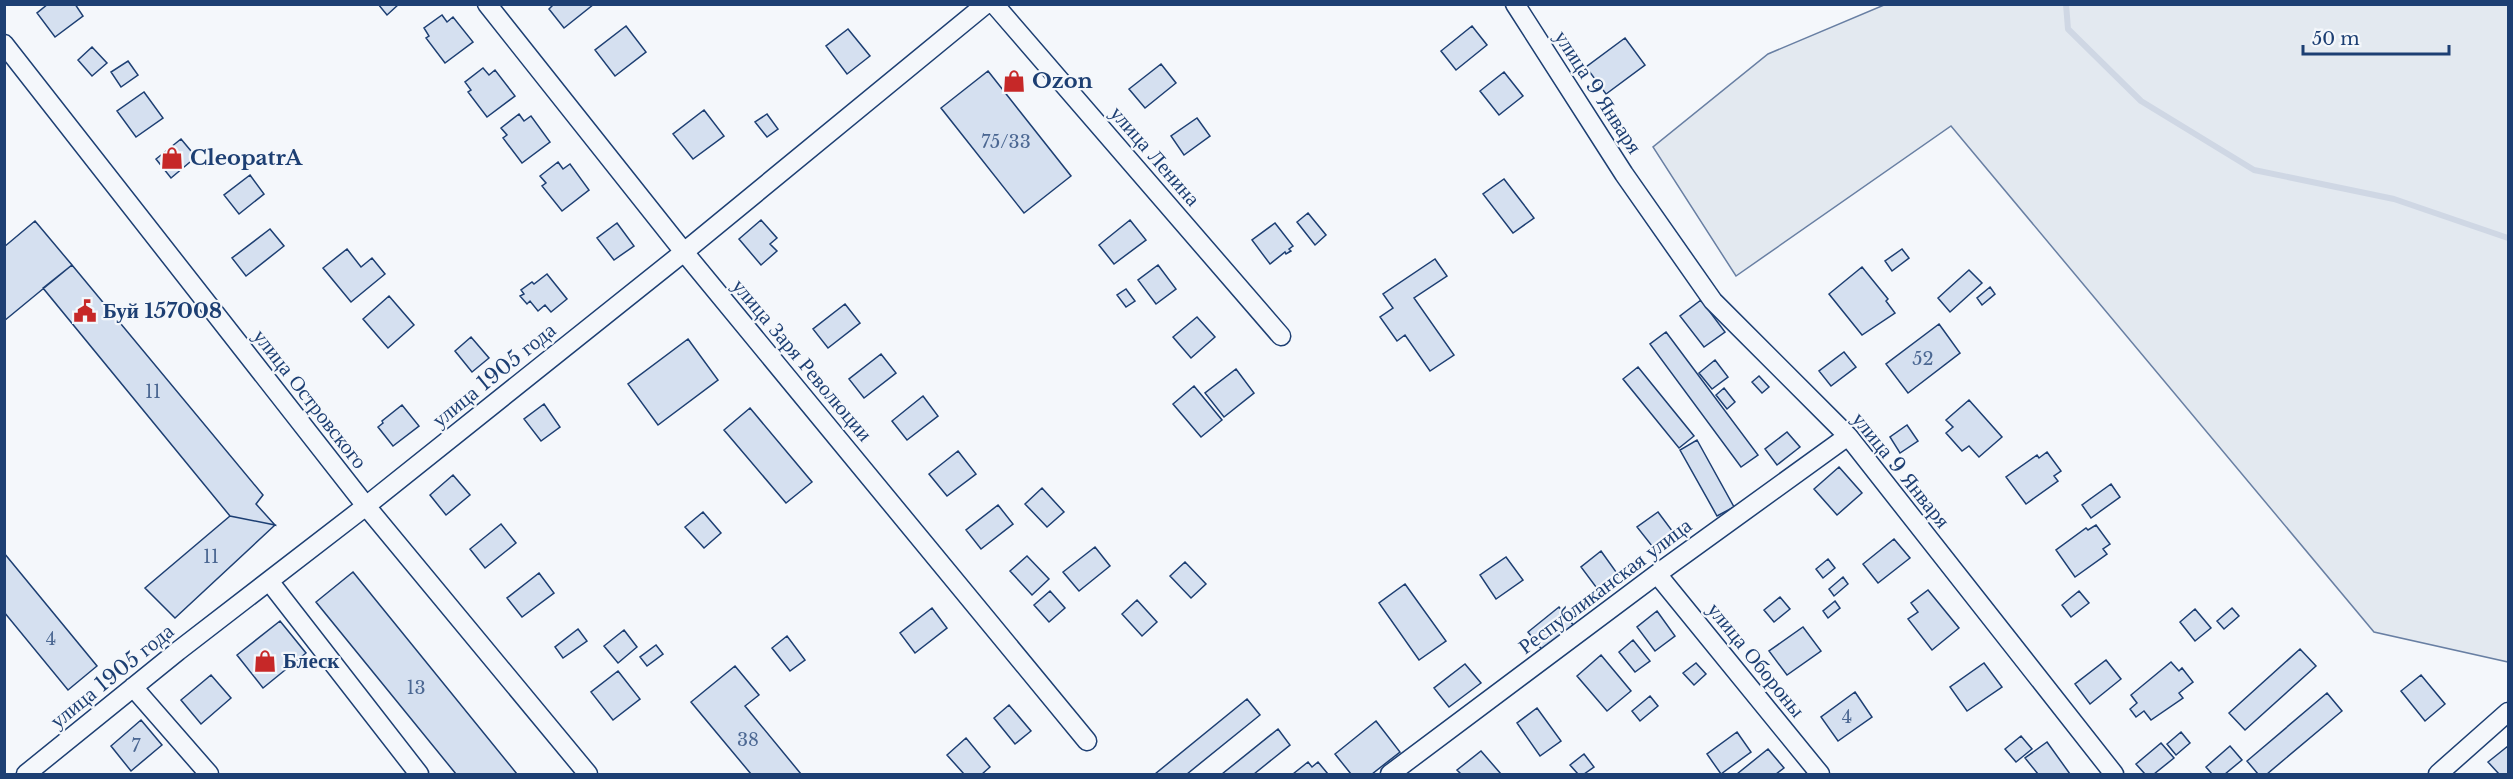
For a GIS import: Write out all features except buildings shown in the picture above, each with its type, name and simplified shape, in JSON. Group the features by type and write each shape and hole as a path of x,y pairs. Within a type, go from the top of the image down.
{"street":[{"name":"улица Заря Революции","path":"487,4 684,252 1087,741"},
{"name":"улица 1905 года","path":"26,774 684,252 986,4"},
{"name":"улица Ленина","path":"994,4 1281,336"},
{"name":"улица 9 Января","path":"1515,4 1624,174 1713,301 1848,436 2114,774"},
{"name":"улица Островского","path":"4,44 366,506 588,774"},
{"name":"Республиканская улица","path":"1395,773 1657,574 1848,436"},
{"name":"улица Обороны","path":"1657,574 1820,774"},
{"path":"269,581 419,774"},
{"path":"133,687 208,774"},
{"path":"2438,774 2508,712"}],"shaded area":[{"path":"1884,5 2508,5 2508,662 2374,632 1951,126 1736,276 1653,147 1768,54"}],"waterway":[{"path":"2066,4 2068,29 2141,101 2254,170 2394,199 2508,238"}],"place":[{"name":"Ozon","path":"1014,81"},
{"name":"CleopatrA","path":"172,158"},
{"name":"Буй 157008","path":"85,311"},
{"name":"Блеск","path":"265,661"}]}
